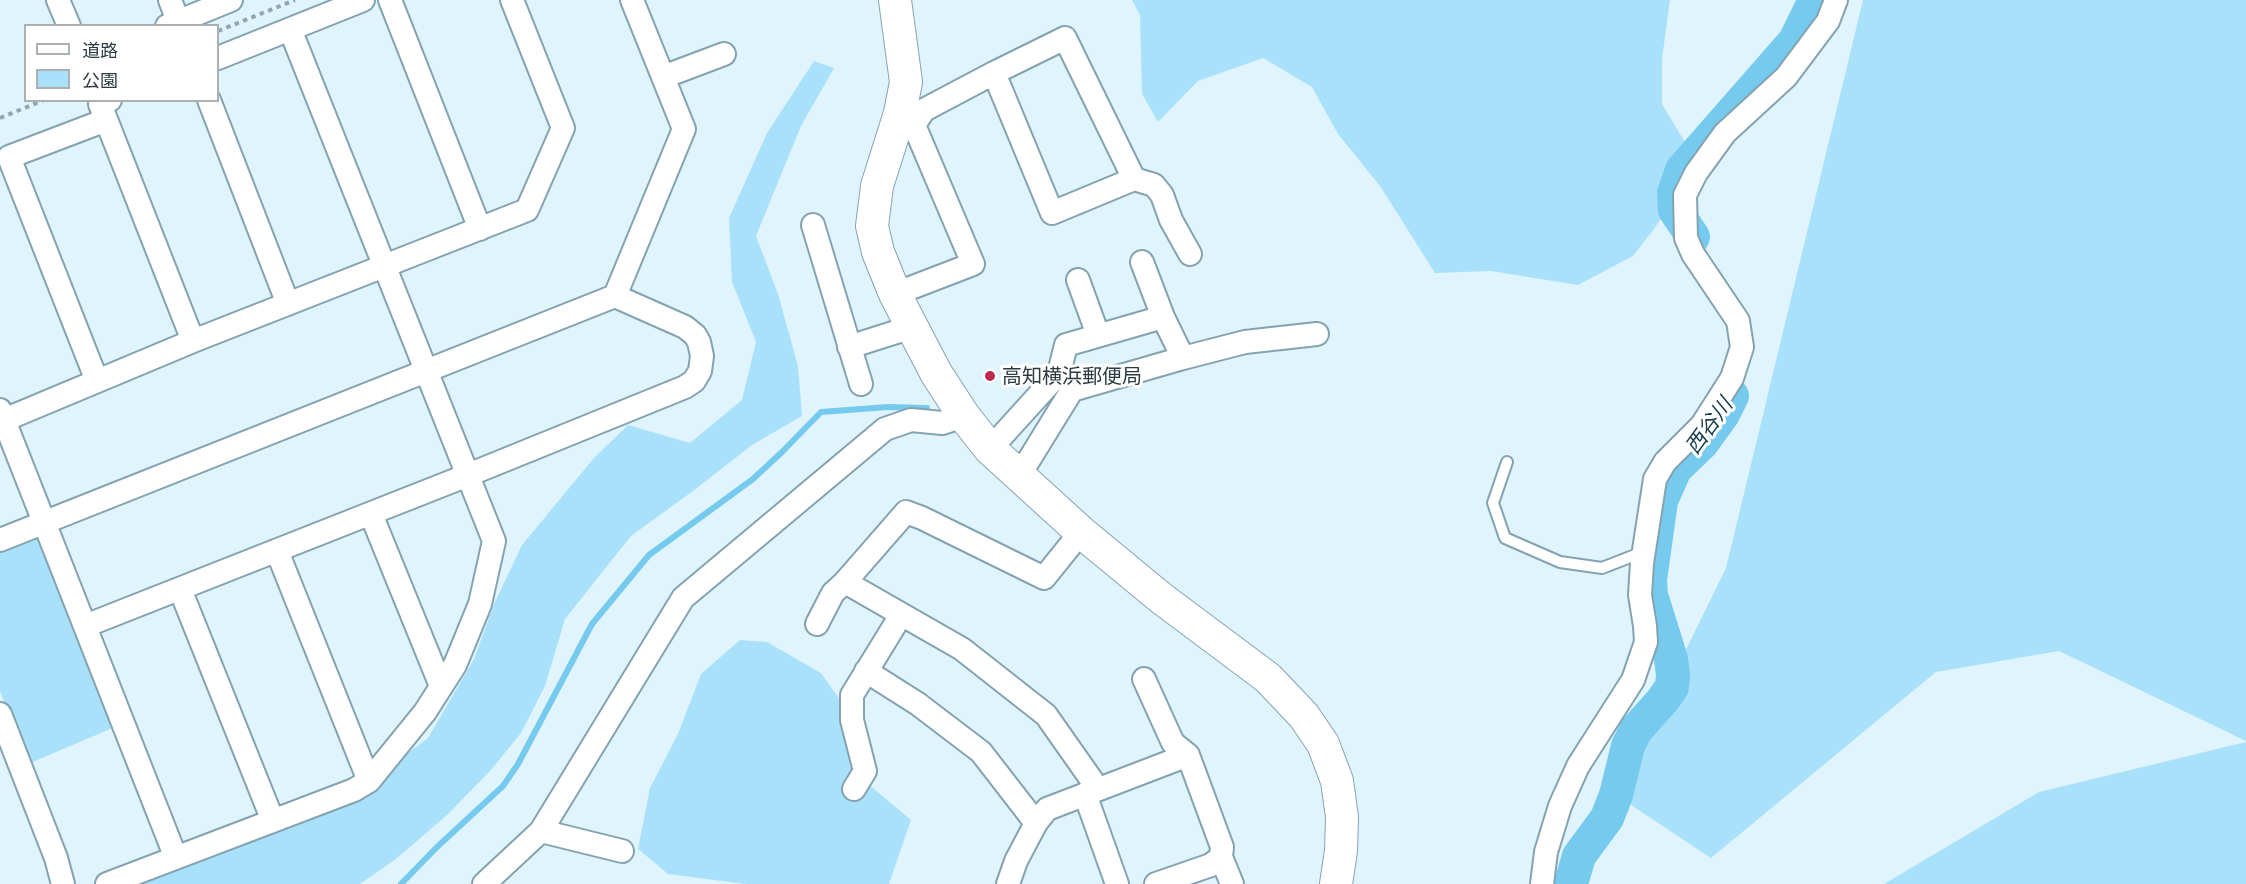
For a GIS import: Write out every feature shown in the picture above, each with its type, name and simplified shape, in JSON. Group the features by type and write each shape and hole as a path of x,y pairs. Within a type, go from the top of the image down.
{"street":[{"path":"58,0 68,24"},
{"path":"172,15 231,0"},
{"path":"219,58 363,0"},
{"path":"390,0 480,229"},
{"path":"176,858 2,415 97,381 527,210 563,128 512,0"},
{"path":"615,296 684,129 632,0"},
{"path":"895,294 973,264 907,119 906,82 896,0"},
{"path":"1542,884 1546,852 1560,806 1578,766 1633,680 1646,642 1640,595 1655,479 1665,462 1702,425 1732,378 1742,347 1738,321 1692,254 1686,238 1685,195 1696,173 1725,134 1786,77 1828,21 1836,0"},
{"path":"108,884 354,790 369,781 425,712 455,665 480,604 494,541 290,29"},
{"path":"1134,179 1065,38 907,119 877,186 872,226 878,252 895,294 936,373 964,416 990,449 1081,532 1161,598 1268,678 1304,716 1323,744 1337,781 1342,817 1341,851 1336,884"},
{"path":"663,77 724,54"},
{"path":"994,73 1052,213 1134,179 1154,184 1162,195 1171,220 1190,254"},
{"path":"210,102 288,304"},
{"path":"97,381 9,157 108,110 193,341"},
{"path":"813,225 861,384"},
{"path":"1142,262 1163,317 1183,358"},
{"path":"1078,280 1098,335"},
{"path":"0,540 615,296 685,327 695,335 699,342 702,356 700,371 694,381 685,387 85,626"},
{"path":"990,449 1059,373 1066,345 1163,317"},
{"path":"849,347 912,327"},
{"path":"1019,476 1072,390 1245,342 1317,334"},
{"path":"484,884 541,831 683,598 885,429 911,420 942,423 964,416"},
{"path":"817,624 833,593 906,512 1044,578 1081,532"},
{"path":"370,514 441,686"},
{"path":"277,551 369,781"},
{"path":"845,582 962,649 1046,716 1091,792 1117,884"},
{"path":"180,589 273,821"},
{"path":"854,789 866,771 852,720 852,695 901,615"},
{"path":"866,671 918,704 981,752 1036,823"},
{"path":"1144,678 1173,743 1188,755 1222,847 1221,857 1232,884"},
{"path":"0,714 56,858 63,884"},
{"path":"1008,884 1016,861 1036,823 1047,808 1188,755"},
{"path":"541,831 622,851"},
{"path":"1156,884 1211,864 1221,857"},
{"path":"50,884 56,858"}],"lane":[{"path":"1507,462 1493,503 1505,538 1560,562 1602,568 1644,552"}],"path":[{"path":"219,31 295,0"},
{"path":"0,118 39,102"}],"green space":[{"path":"1132,0 1670,0 1662,59 1662,104 1694,157 1672,201 1633,256 1578,285 1491,271 1435,273 1380,186 1338,134 1312,87 1263,58 1198,81 1158,122 1142,94 1140,15"},
{"path":"1863,0 2246,0 2246,741 2059,651 1936,672 1711,858 1628,803 1624,776 1726,568"},
{"path":"814,61 834,68 801,126 756,236 778,294 798,366 802,416 752,445 631,536 565,619 545,686 521,733 490,771 447,815 396,859 360,884 131,884 295,826 353,795 428,738 474,659 494,604 522,545 594,458 628,425 690,443 742,400 756,342 732,282 729,218 767,133"},
{"path":"41,534 115,727 28,764 0,691 0,550"},
{"path":"740,640 767,642 821,673 838,697 867,783 911,820 889,884 746,884 668,874 638,849 650,788 678,734 701,674"},
{"path":"2246,742 2246,884 1884,884 2039,792"}],"waterway":[{"name":"西谷川","path":"1693,237 1675,210 1674,193 1682,170 1795,41 1815,0"},
{"name":"西谷川","path":"1571,884 1579,856 1607,818 1616,795 1628,746 1636,730 1672,687 1671,659 1651,595 1650,580 1661,501 1675,469 1702,443 1723,414 1732,396"},
{"path":"401,884 503,786 518,764 592,624 649,555 753,479 821,412 888,407 927,408"}],"place":[{"name":"高知横浜郵便局","path":"990,376"}]}
